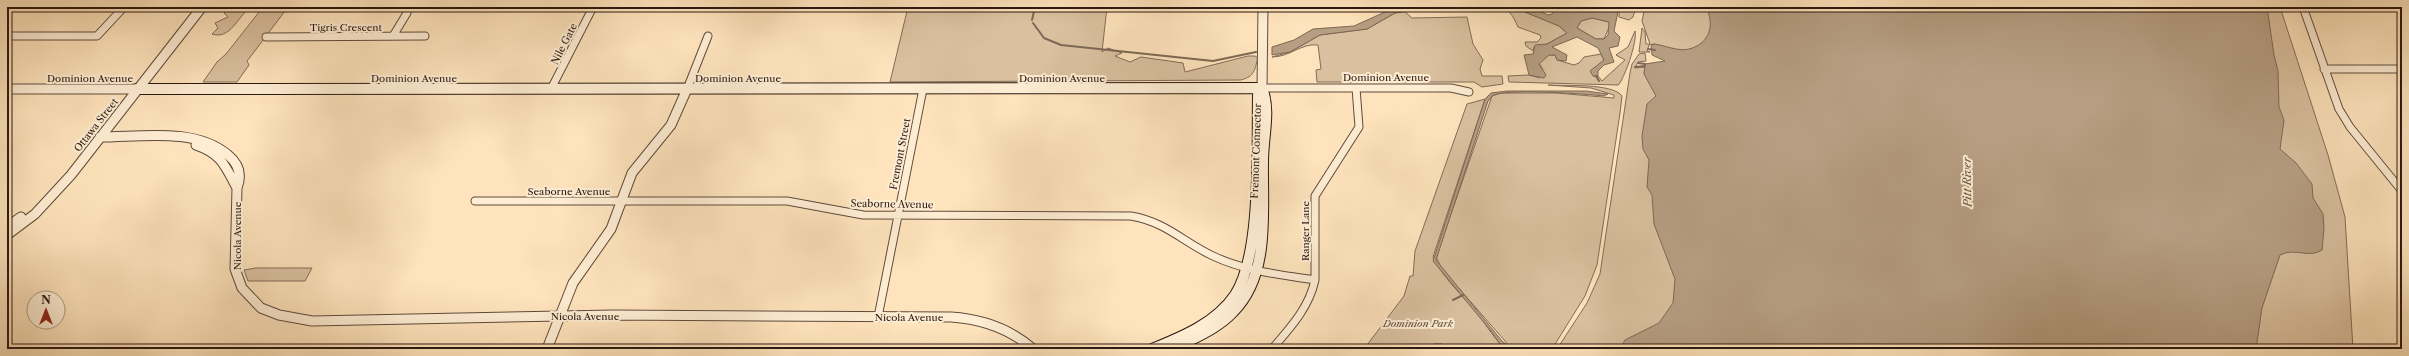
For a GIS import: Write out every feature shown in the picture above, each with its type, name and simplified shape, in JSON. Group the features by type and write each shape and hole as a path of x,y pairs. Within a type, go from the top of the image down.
{"main road":[{"name":"Dominion Avenue","path":"137,89 1262,88"},
{"name":"Fremont Connector","path":"1172,349 1201,336 1228,317 1244,300 1262,247 1266,125 1265,94 1262,88"},
{"name":"Fremont Connector","path":"1152,349 1191,333 1212,319 1233,296 1253,270"}],"street":[{"path":"8,36 97,36 124,7"},
{"name":"Ottawa Street","path":"7,236 35,214 48,198 71,175 202,7"},
{"path":"393,36 407,13 407,7"},
{"name":"Nile Gate","path":"552,89 593,7"},
{"path":"1262,88 1263,7"},
{"path":"2304,7 2324,69 2342,115 2402,191"},
{"name":"Tigris Crescent","path":"266,37 425,36"},
{"path":"547,349 574,283 611,229 632,173 641,160 671,125 708,36"},
{"path":"2324,69 2402,69"},
{"name":"Dominion Avenue","path":"1262,88 1451,88 1469,92"},
{"name":"Ranger Lane","path":"1272,349 1308,305 1314,280 1315,196 1359,127 1356,88"},
{"name":"Dominion Avenue","path":"7,89 137,89"},
{"name":"Fremont Street","path":"878,316 923,89"},
{"name":"Nicola Avenue","path":"100,137 192,138 210,143 226,158 240,174 240,180 237,188 235,269 238,282 248,298 266,311 289,318 314,322 400,322 497,317 560,316 951,317 978,320 1009,331 1033,349"},
{"name":"Nicola Avenue","path":"180,139 205,147 226,158 237,188"},
{"name":"Ottawa Street","path":"7,227 48,198"},
{"name":"Seaborne Avenue","path":"476,201 787,201 854,214 1136,216 1164,224 1207,253 1253,270 1314,280"}],"green space":[{"path":"231,7 250,7 229,31 224,34 212,34 218,28 215,23 228,17 224,13"},
{"path":"263,7 288,7 247,61 249,65 237,82 203,82 217,62 226,54"},
{"path":"908,7 1107,7 1102,52 1108,48 1122,53 1115,56 1130,62 1141,57 1183,63 1185,72 1248,56 1255,56 1258,58 1255,70 1249,77 1241,80 890,82"},
{"path":"1486,7 1513,7 1559,26 1567,33 1547,44 1534,47 1533,51 1526,46 1525,42 1537,42 1541,38 1540,35 1518,27 1513,16 1507,10"},
{"path":"1619,7 1636,7 1633,17 1629,20 1619,17"},
{"path":"1645,7 1757,7 1745,67 1654,44 1649,45 1647,51 1650,52 1639,52 1642,28 1645,32 1646,44 1650,44 1642,21"},
{"path":"2261,7 2280,7 2328,155 2345,217 2353,349 2219,349 2281,162"},
{"path":"1404,11 1412,18 1467,17 1473,44 1483,60 1480,69 1482,76 1502,76 1503,84 1482,87 1474,82 1317,82 1316,70 1321,69 1318,45 1306,46 1284,55 1272,57 1290,52 1320,35 1367,29 1395,13"},
{"path":"1592,18 1609,22 1610,25 1604,39 1596,39 1577,28 1581,21"},
{"path":"1635,31 1630,61 1618,85 1509,82 1508,76 1529,75 1540,78 1543,70 1539,63 1549,55 1555,55 1557,60 1574,65 1579,63 1584,57 1601,54 1604,60 1593,76 1598,76 1602,81 1625,60 1616,55 1628,47"},
{"path":"1645,53 1646,61 1638,62 1635,68 1645,67 1644,74 1716,146 1665,349 1557,349 1587,303 1600,274 1630,73 1632,64 1639,54"},
{"path":"1548,85 1599,87 1617,92 1622,96 1620,113 1597,265 1585,296 1552,349 1512,349 1442,269 1436,257 1492,96 1501,93 1556,93 1614,98 1614,95 1591,88"},
{"name":"Dominion Park","path":"1485,99 1433,257 1448,280 1506,349 1442,349 1444,348 1442,344 1434,344 1439,349 1364,349 1404,296 1410,276 1413,276 1415,251 1467,104"},
{"path":"256,268 312,268 305,281 248,281 244,270"}],"water":[{"path":"1396,7 1435,7 1395,13 1367,29 1320,35 1290,52 1272,55 1272,47 1294,40 1313,29 1354,26"},
{"path":"1513,7 1531,7 1548,15 1552,14 1555,7 1619,7 1614,31 1620,37 1618,46 1609,48 1614,62 1604,65 1598,71 1598,76 1593,76 1590,71 1604,60 1598,48 1577,37 1552,47 1567,55 1566,61 1557,60 1555,55 1549,55 1539,64 1546,75 1544,78 1529,75 1524,55 1533,54 1535,45 1547,44 1567,33 1559,26","holes":["1592,18 1609,22 1608,35 1604,39 1596,39 1577,28 1581,21"]},
{"name":"Pitt River","path":"1706,7 2267,7 2274,55 2278,71 2279,107 2284,120 2280,149 2296,163 2312,184 2313,198 2323,214 2324,228 2322,250 2312,253 2291,252 2280,255 2262,308 2256,349 1620,349 1625,340 1659,323 1673,303 1675,279 1654,224 1652,195 1647,187 1649,160 1643,149 1642,136 1647,104 1656,96 1644,74 1645,64 1665,61 1652,55 1651,46 1654,44 1685,50 1702,43 1709,32 1710,26 1709,13"},
{"path":"1507,91 1586,91 1608,94 1604,96 1546,92 1511,92 1492,96 1488,101 1436,260 1502,341 1512,349 1508,349 1499,343 1491,331 1433,261 1485,99 1491,93"}],"waterway":[{"path":"1032,20 1035,7"},
{"path":"1033,23 1044,38 1061,45 1213,61 1256,52"},
{"path":"1648,49 1655,50"},
{"path":"1638,63 1645,64"},
{"path":"1635,67 1645,66"},
{"path":"1596,76 1599,81"},
{"path":"1453,300 1463,295"}]}
